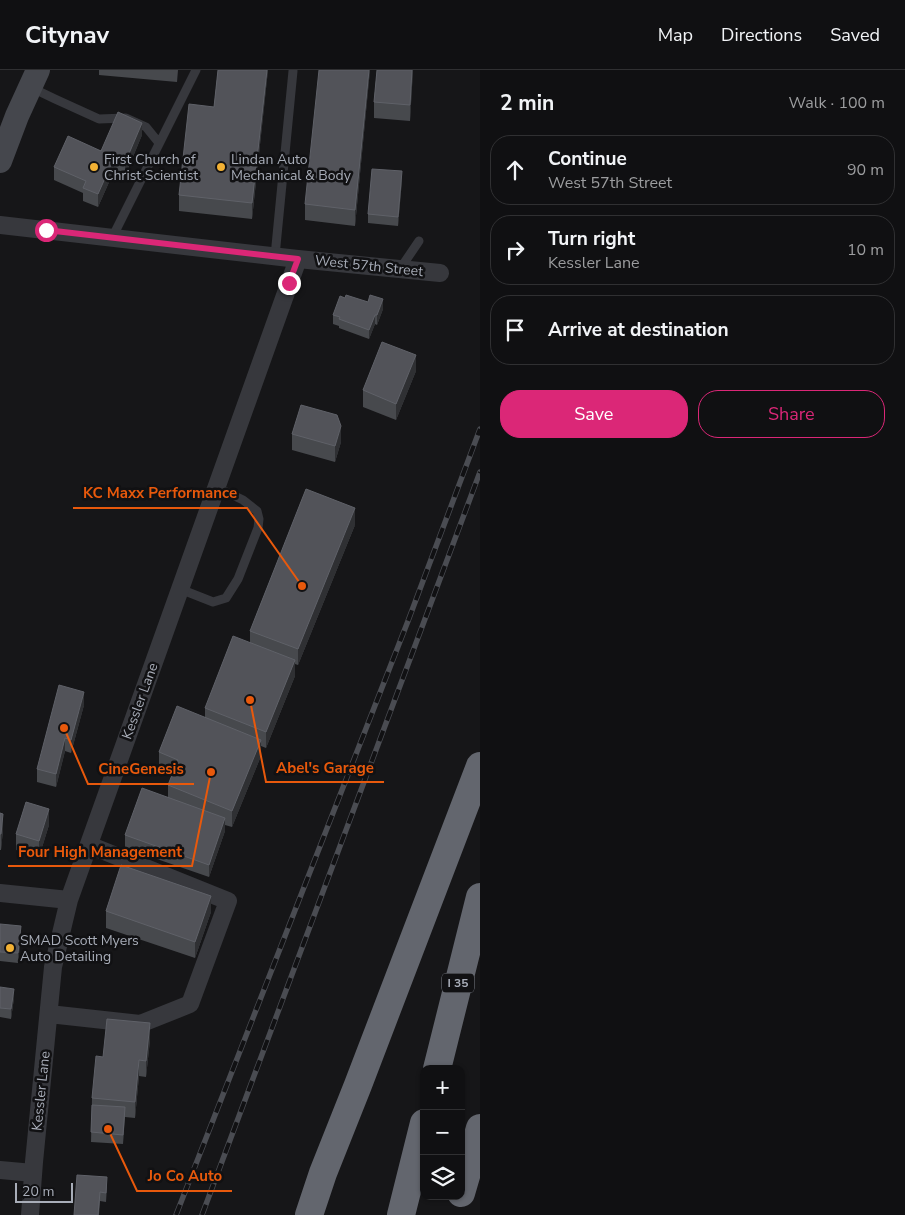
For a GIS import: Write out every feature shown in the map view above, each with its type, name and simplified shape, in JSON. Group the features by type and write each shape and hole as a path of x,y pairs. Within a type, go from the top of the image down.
{"highway":[{"path":"309,1215 323,1173 480,766"},
{"name":"I 35","path":"438,1065 480,896"},
{"path":"465,1179 480,1128"},
{"path":"401,1215 420,1140"},
{"path":"455,1215 459,1200"}],"main road":[{"path":"0,161 33,75"}],"street":[{"name":"West 57th Street","path":"0,225 440,273"},
{"name":"Kessler Lane","path":"30,1215 54,967 69,900 298,259"},
{"path":"49,1014 140,1024 190,1004 228,900 89,845"},
{"path":"0,893 69,900"},
{"path":"0,1170 33,1173"}],"lane":[{"path":"112,238 196,70"},
{"path":"275,256 293,71"},
{"path":"33,75 55,99 99,119 126,118 146,127 159,143"},
{"path":"400,269 419,241"},
{"path":"180,589 213,602 226,598 238,578 258,528 258,511 243,500 216,487"}],"building":[{"name":"Lindan Auto Mechanical & Body","path":"218,70 267,70 252,203 179,195 189,104 214,107"},
{"path":"319,70 369,70 355,210 305,204"},
{"path":"377,70 412,70 410,105 374,102"},
{"name":"First Church of Christ Scientist","path":"118,112 142,123 125,163 114,158 98,194 83,188 86,181 54,167 68,136 101,151"},
{"path":"372,169 402,171 398,217 368,214"},
{"path":"346,295 368,302 370,295 383,299 369,330 333,315 340,296 345,298"},
{"path":"382,342 416,355 396,404 363,390"},
{"path":"301,405 337,415 341,426 335,446 292,434"},
{"path":"306,489 355,508 298,649 250,631"},
{"path":"233,636 295,660 266,732 205,708"},
{"path":"59,685 84,692 71,740 65,738 56,774 37,769"},
{"path":"177,706 261,740 232,811 168,785 178,760 159,752"},
{"path":"142,788 225,818 209,865 125,835"},
{"path":"26,802 49,809 39,841 16,834"},
{"path":"0,813 3,814 1,834 0,834"},
{"path":"121,865 211,896 195,942 106,911"},
{"name":"SMAD Scott Myers Auto Detailing","path":"0,924 21,926 18,953 0,952"},
{"path":"0,987 14,989 11,1009 0,1008"},
{"path":"107,1019 150,1023 146,1061 139,1060 135,1102 92,1098 96,1056 103,1057"},
{"path":"92,1105 125,1107 123,1135 91,1132"},
{"path":"77,1175 107,1177 106,1193 100,1192 98,1215 74,1215"}],"railway":[{"path":"176,1215 408,621 480,429"},
{"path":"202,1215 480,472"}],"place":[{"name":"First Church of Christ Scientist","path":"94,167"},
{"name":"Lindan Auto Mechanical & Body","path":"221,167"},
{"name":"KC Maxx Performance","path":"302,586"},
{"name":"Abel's Garage","path":"250,700"},
{"name":"CineGenesis","path":"64,728"},
{"name":"Four High Management","path":"211,772"},
{"name":"SMAD Scott Myers Auto Detailing","path":"10,948"},
{"name":"Jo Co Auto","path":"108,1129"}],"route":[{"path":"46,230 298,259 289,283"}]}
